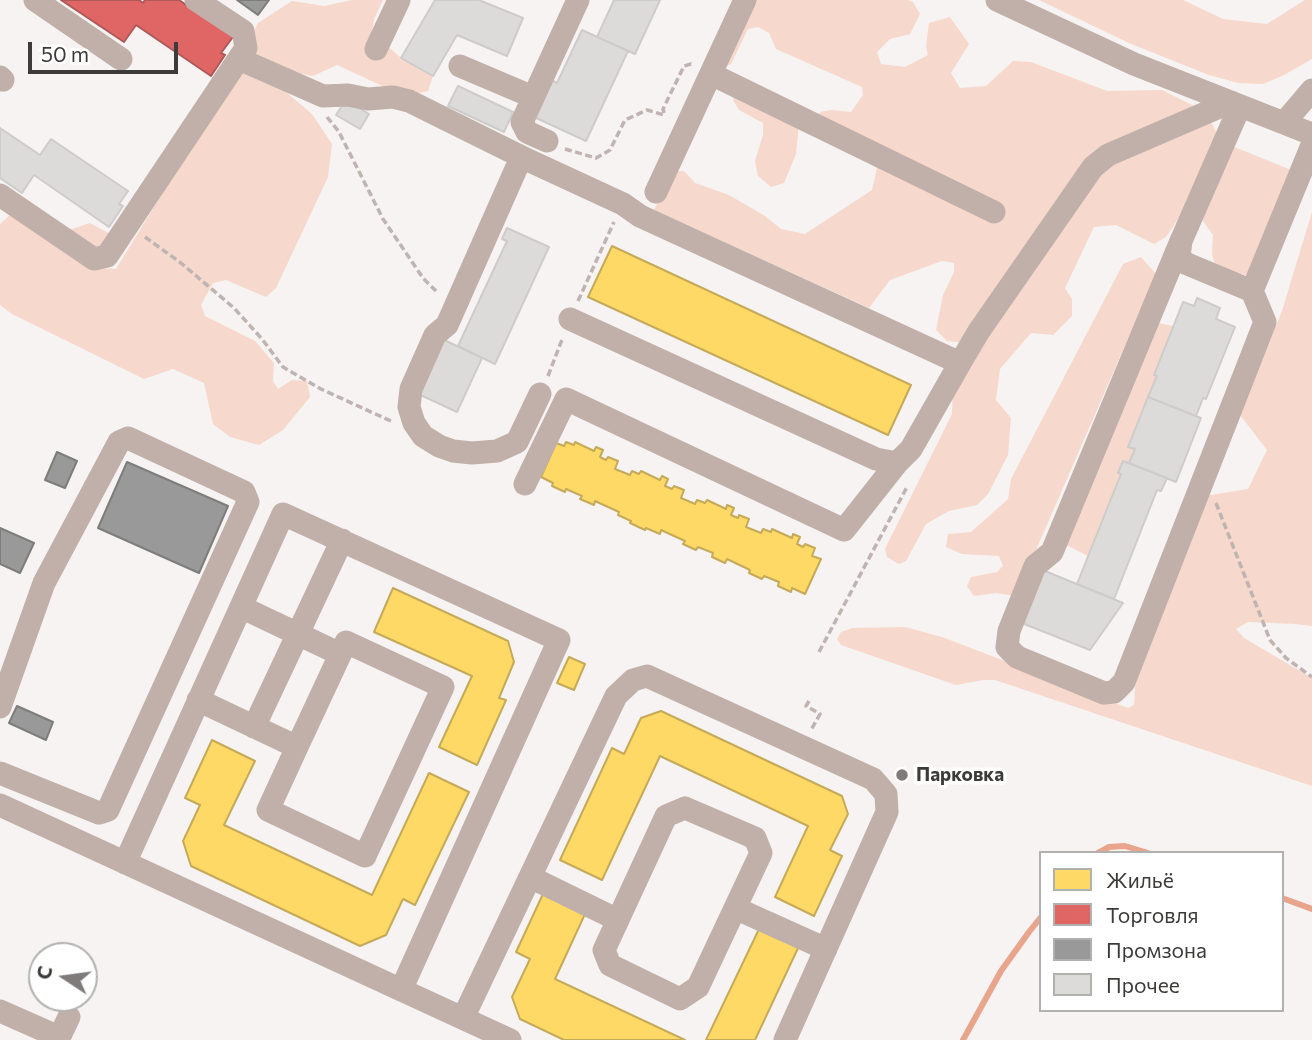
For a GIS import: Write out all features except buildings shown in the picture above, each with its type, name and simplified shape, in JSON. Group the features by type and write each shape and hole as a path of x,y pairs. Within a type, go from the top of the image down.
{"street":[{"path":"35,0 121,59"},
{"path":"0,195 94,259 107,256 246,48 243,31 196,0"},
{"path":"376,49 399,0"},
{"path":"547,141 527,132 522,122 578,0"},
{"path":"656,192 745,0"},
{"path":"997,0 1134,64 1312,134"},
{"path":"239,59 323,96 348,95 368,99 393,97 409,101 623,204 639,216 960,363"},
{"path":"460,65 533,97"},
{"path":"711,74 994,212"},
{"path":"1284,123 1312,90"},
{"path":"1235,104 1181,242 1052,552 1035,566 1009,631 1007,647 1017,657 1104,693 1114,692 1124,682 1265,323 1252,291 1312,145"},
{"path":"525,484 565,399 844,530 911,449 979,331 1093,167 1108,155 1235,104"},
{"path":"530,161 522,161 516,169 455,309 447,325 435,335 411,389 409,407 414,423 424,436 453,451 472,453 497,450 517,442 540,394"},
{"path":"1181,242 1179,256 1185,263 1252,291"},
{"path":"570,319 876,459 897,463"},
{"path":"0,707 44,583 119,442 128,438 244,492 248,502 108,810 99,813 0,773"},
{"path":"125,863 283,514 342,540 559,640 401,990"},
{"path":"254,727 342,540"},
{"path":"241,607 340,654"},
{"path":"346,642 443,687 365,856 268,810 297,747 346,642"},
{"path":"463,1018 616,696 633,680 648,677 873,779 886,794 887,812 785,1040"},
{"path":"198,701 297,747"},
{"path":"0,805 510,1040"},
{"path":"685,808 755,838 761,853 736,908 698,987 680,999 610,965 604,950 618,920 666,816 685,808"},
{"path":"530,877 618,920"},
{"path":"736,908 825,949"},
{"path":"0,1011 62,1031"}],"path":[{"path":"547,141 572,152 596,158 610,150 625,120 647,110 664,114"},
{"path":"325,114 340,132 383,219 396,239 423,278 455,309"},
{"path":"128,225 181,263 234,309 283,367 321,389 424,436"},
{"path":"1205,475 1270,640 1286,658 1312,677"},
{"path":"819,652 909,483"},
{"path":"808,701 806,706 820,713"}],"shaded area":[{"path":"352,0 383,0 374,19 372,32 401,58 433,76 428,91 404,96 337,65 313,76 284,71 280,87 312,114 332,144 328,177 276,288 266,297 226,280 213,283 201,305 205,316 255,341 274,363 273,381 278,389 292,380 307,381 310,397 283,430 259,445 230,437 213,424 204,383 173,369 144,379 12,314 0,305 0,224 11,214 66,231 90,223 114,236 100,268 116,269 222,96 258,23 292,1 324,6"},
{"path":"755,0 908,0 913,2 920,14 910,34 890,39 877,52 881,64 905,67 928,55 926,46 929,23 950,17 969,44 951,73 960,88 986,86 1013,61 1031,62 1107,91 1162,90 1206,112 1217,134 1194,195 1166,237 1154,244 1116,225 1094,227 1065,288 1072,299 1072,316 1053,335 1031,333 1000,369 996,400 1011,418 1008,455 988,494 977,505 949,511 926,524 906,561 899,564 887,557 885,549 952,414 953,378 967,343 947,341 936,330 943,295 954,272 954,263 942,261 890,280 869,308 654,210 673,171 684,171 695,183 729,195 765,216 781,229 805,234 872,190 879,159 819,126 820,112 851,112 863,95 862,87 776,49 769,33 758,27 748,29 731,64 727,66"},
{"path":"1039,0 1183,0 1223,19 1267,24 1305,0 1312,0 1312,59 1263,84 1238,83 1209,75 1129,43"},
{"path":"735,94 799,124 796,154 784,183 771,187 758,176 755,161 763,135 763,123 739,110 733,100"},
{"path":"1232,146 1296,172 1254,269 1246,275 1227,271 1215,264 1212,255 1213,235 1201,218"},
{"path":"1312,212 1312,626 1248,622 1236,629 1244,638 1312,678 1312,786 995,680 956,685 841,645 837,639 841,632 852,628 905,627 942,637 1128,708 1134,705 1136,672 1198,497 1248,489 1267,450 1240,415 1282,311"},
{"path":"1141,257 1156,274 1016,596 996,593 974,596 967,586 971,577 997,572 1003,566 999,556 962,554 946,547 948,534 971,532 1008,499 1011,479 1123,264"},
{"path":"1158,323 1173,326 1154,374 1157,376 1129,446 1135,449 1129,463 1122,461 1118,473 1121,474 1088,556 1066,545"}],"waterway":[{"path":"1102,851 1109,847 1125,846 1141,851"},
{"path":"1284,899 1312,909"},
{"path":"963,1040 1001,971 1039,920"}],"place":[{"name":"Парковка","path":"902,775"}]}
